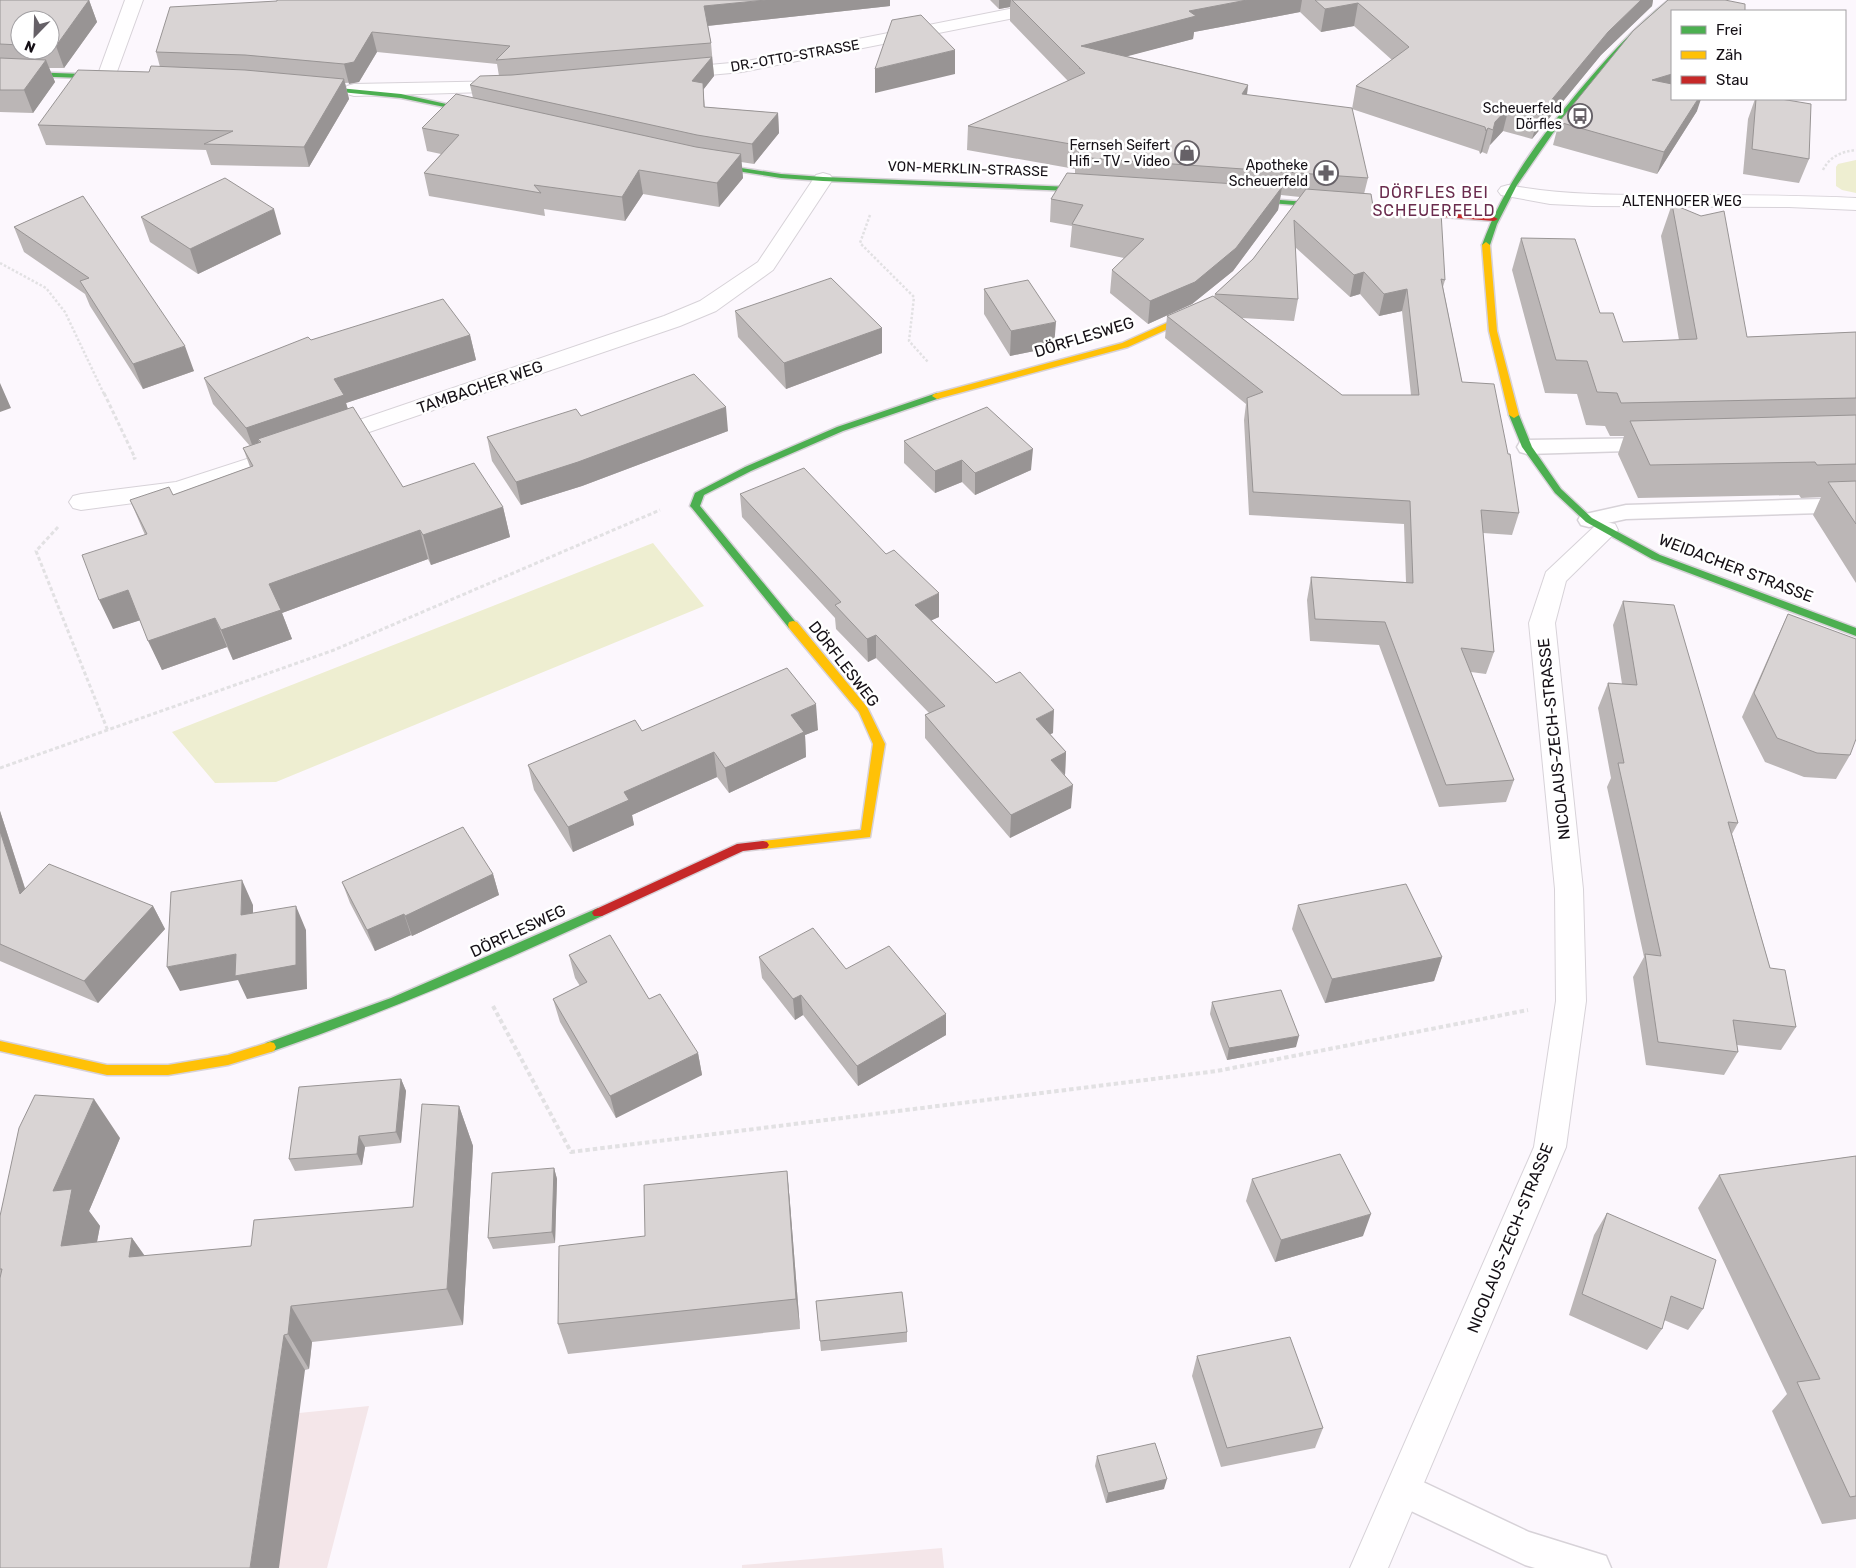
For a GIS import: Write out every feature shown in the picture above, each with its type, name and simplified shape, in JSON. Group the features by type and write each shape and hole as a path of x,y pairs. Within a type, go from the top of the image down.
{"street":[{"path":"106,77 134,0"},
{"name":"DR.-OTTO-STRASSE","path":"663,74 742,67 1080,0"},
{"path":"1598,525 1558,490 1527,447 1511,406 1493,331 1486,246 1494,219 1508,191 1555,125 1619,47 1658,11 1674,0"},
{"path":"0,73 126,78"},
{"path":"295,86 354,90 401,96 495,116"},
{"path":"354,90 525,86"},
{"path":"455,107 453,102 460,95 477,90 506,87"},
{"name":"VON-MERKLIN-STRASSE","path":"690,161 781,176 1107,191"},
{"name":"TAMBACHER WEG","path":"81,502 179,489 672,321 708,306 766,266 823,179"},
{"name":"ALTENHOFER WEG","path":"1508,191 1545,198 1602,202 1786,200 1856,204"},
{"path":"1236,199 1293,207 1343,206"},
{"path":"1391,210 1494,219"},
{"name":"DÖRFLESWEG","path":"0,1046 107,1070 168,1070 228,1060 322,1030 474,970 741,847 866,834 879,744 863,710 695,506 700,493 748,469 840,429 954,390 1125,345 1201,311 1208,305"},
{"name":"WEIDACHER STRASSE","path":"1598,525 1656,557 1856,632"},
{"name":"NICOLAUS-ZECH-STRASSE","path":"1369,1568 1550,1147 1571,1001 1569,889 1542,623 1555,578 1598,525"}],"lane":[{"path":"1527,447 1676,444"},
{"path":"1598,525 1626,512 1856,505"},
{"path":"1404,1490 1525,1548 1594,1568"}],"path":[{"path":"882,182 860,243 914,297 909,341 954,390"},
{"path":"0,768 334,650 700,493"},
{"path":"474,970 570,1152 1217,1071 1571,1001"}],"shaded area":[{"path":"369,1406 327,1568 0,1568 0,1443"},
{"path":"942,1548 944,1568 742,1568 742,1565"}],"green space":[{"path":"1856,160 1856,193 1842,190 1836,186 1836,167 1838,164"},
{"path":"653,543 704,606 276,782 215,783 172,732"}],"building":[{"path":"0,0 89,0 60,40 60,10 10,10 10,44 0,44"},
{"path":"277,0 766,0 704,6 711,43 496,60 510,46 372,32 354,62 344,64 245,55 156,52 170,7"},
{"path":"1012,0 1247,0 1189,11 1196,16 1081,46 1248,85 1242,94 1352,108 1368,178 1076,157 1082,146 968,126 1085,73"},
{"path":"1315,0 1641,0 1608,32 1539,115 1509,107 1495,122 1493,130 1488,128 1486,131 1485,127 1356,86 1409,47 1358,3 1325,9"},
{"path":"1668,0 1725,0 1745,4 1745,10 1671,10 1671,74 1652,80 1671,84 1671,100 1697,100 1664,152 1559,122 1633,31"},
{"path":"921,15 955,50 875,69 892,20"},
{"path":"712,57 692,81 703,83 704,107 778,113 752,144 697,135 470,85 480,76 512,75"},
{"path":"0,58 10,58 10,60 46,60 24,90 0,90"},
{"path":"151,66 245,70 344,79 304,147 204,144 233,131 38,125 78,70 149,72"},
{"path":"456,94 696,147 741,154 717,183 639,170 622,197 534,185 541,193 424,173 459,135 422,128"},
{"path":"1756,100 1787,100 1811,104 1809,159 1752,149"},
{"path":"1067,173 1282,187 1236,248 1195,282 1150,301 1112,270 1144,239 1072,224 1083,205 1051,199"},
{"path":"225,178 274,209 190,249 141,217"},
{"path":"1306,189 1371,194 1373,206 1441,212 1445,280 1441,279 1462,382 1494,384 1508,454 1510,454 1519,513 1481,510 1494,652 1461,648 1514,780 1446,785 1385,622 1315,619 1311,577 1413,583 1410,501 1253,492 1247,398 1263,392 1167,316 1213,296 1342,395 1419,395 1407,289 1384,294 1364,272 1354,275 1294,220 1298,299 1215,294 1253,259"},
{"path":"83,196 185,346 133,364 80,281 89,278 14,227"},
{"path":"1672,204 1701,216 1724,211 1747,337 1856,332 1856,398 1621,403 1617,393 1597,392 1587,361 1556,360 1521,238 1575,239 1600,313 1613,313 1623,342 1697,339"},
{"path":"831,278 882,328 784,363 735,311"},
{"path":"1028,280 1056,322 1011,331 984,289"},
{"path":"443,299 470,335 334,379 344,395 246,428 204,378 308,337 311,340"},
{"path":"694,374 726,407 578,462 516,482 487,437 576,409 581,416"},
{"path":"353,407 403,487 474,463 503,507 423,535 420,530 269,584 281,610 221,630 215,618 148,641 128,590 99,600 82,555 147,534 130,500 169,487 173,495 253,466 243,448 261,442 258,439"},
{"path":"987,407 1033,449 975,473 962,460 935,471 904,441"},
{"path":"1856,415 1856,464 1817,465 1815,462 1650,465 1630,421"},
{"path":"804,468 886,554 894,550 939,593 915,605 996,683 1020,672 1054,710 1036,719 1066,752 1051,760 1073,785 1011,815 925,715 945,706 876,635 867,639 835,605 841,602 740,494"},
{"path":"1856,481 1856,524 1828,482"},
{"path":"1623,601 1674,605 1738,823 1728,822 1770,968 1785,970 1796,1027 1733,1020 1738,1052 1658,1042 1645,954 1661,956 1618,763 1624,763 1608,683 1637,685"},
{"path":"1788,614 1856,639 1856,739 1850,755 1817,753 1777,738 1754,693"},
{"path":"787,668 816,704 791,715 804,732 725,768 714,752 624,792 629,800 568,827 528,765 635,720 642,731"},
{"path":"463,827 493,874 405,916 404,914 367,930 342,882"},
{"path":"0,831 20,894 49,864 153,906 84,981 0,944"},
{"path":"242,880 241,915 296,906 296,965 235,976 236,954 167,967 171,892"},
{"path":"1406,884 1442,957 1332,979 1298,905"},
{"path":"813,928 846,969 889,946 946,1014 857,1066 801,995 793,999 759,957"},
{"path":"610,935 649,999 660,994 698,1053 610,1096 553,999 587,982 569,955"},
{"path":"1281,990 1299,1036 1229,1048 1212,1002"},
{"path":"401,1079 396,1132 359,1136 357,1154 289,1159 299,1087"},
{"path":"35,1095 94,1099 53,1191 72,1189 61,1246 132,1238 129,1257 251,1246 254,1220 413,1207 422,1104 459,1106 447,1289 291,1306 288,1334 284,1335 250,1568 0,1568 0,1278 2,1269 0,1269 0,1216 19,1128"},
{"path":"1340,1154 1371,1214 1281,1240 1252,1179"},
{"path":"1856,1156 1856,1496 1850,1497 1797,1382 1820,1379 1719,1175"},
{"path":"554,1168 552,1232 488,1238 492,1173"},
{"path":"787,1171 796,1299 558,1324 559,1246 645,1236 644,1185"},
{"path":"1607,1213 1716,1260 1703,1309 1671,1296 1662,1329 1582,1294"},
{"path":"902,1292 907,1332 820,1341 816,1301"},
{"path":"1290,1337 1323,1428 1227,1448 1197,1356"},
{"path":"1155,1443 1167,1479 1108,1493 1097,1456"}],"traffic: fast":[{"path":"1486,245 1493,224 1513,185 1550,131 1622,46 1659,10 1673,0"},
{"path":"0,73 110,77"},
{"path":"311,87 401,96 483,113"},
{"path":"705,164 781,176 823,179 1096,190"},
{"path":"1244,199 1333,206"},
{"path":"793,625 695,506 700,493 748,469 840,429 937,396"},
{"path":"1514,415 1527,447 1558,491 1589,520 1656,557 1856,632"},
{"path":"270,1047 395,1001 598,913"}],"traffic: slow":[{"path":"1486,245 1493,331 1514,415"},
{"path":"937,396 1125,345 1200,311"},
{"path":"763,845 866,834 879,744 863,710 793,625"},
{"path":"0,1046 107,1070 168,1070 228,1060 270,1047"}],"traffic: jam":[{"path":"1406,212 1494,219"},
{"path":"598,913 741,847 763,845"}],"place":[{"name":"Scheuerfeld Dörfles","path":"1580,116"},
{"name":"Fernseh Seifert Hifi - TV - Video","path":"1187,153"},
{"name":"Apotheke Scheuerfeld","path":"1326,173"}],"district":[{"name":"DÖRFLES BEI SCHEUERFELD","path":"1434,201"}]}
